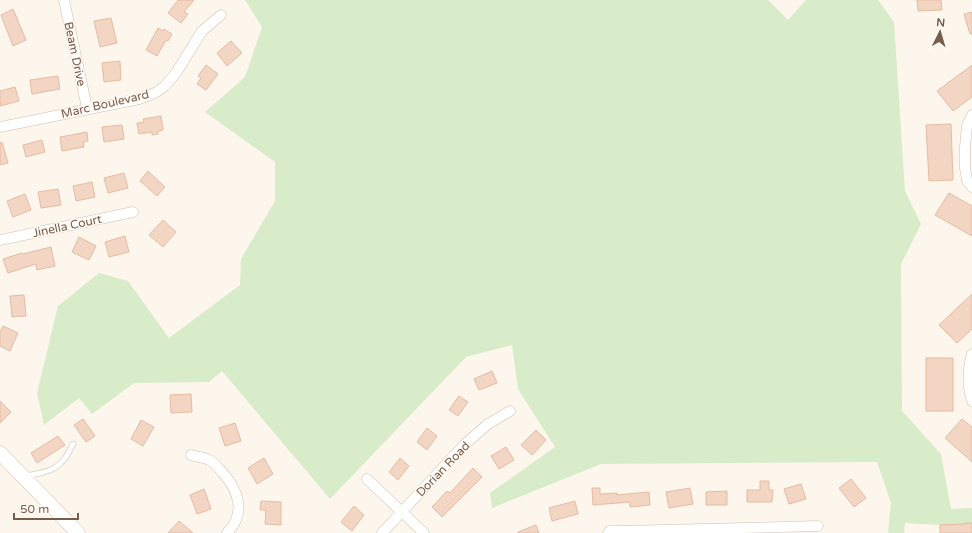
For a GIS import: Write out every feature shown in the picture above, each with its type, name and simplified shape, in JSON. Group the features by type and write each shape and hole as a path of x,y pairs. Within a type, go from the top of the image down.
{"street":[{"name":"Beam Drive","path":"64,0 87,108"},
{"name":"Marc Boulevard","path":"0,127 87,108 139,99 150,95 160,89 176,73 202,32 221,15"},
{"path":"972,115 967,126 965,168 968,180 972,187"},
{"name":"Jinella Court","path":"0,240 134,212"},
{"path":"972,354 968,383 972,401"},
{"name":"Dorian Road","path":"382,533 464,445 488,424 510,411"},
{"path":"0,453 78,533"},
{"path":"192,455 210,460 234,486 238,497 238,509 235,520 227,533"},
{"path":"366,479 424,533"},
{"path":"608,533 610,531 818,526"}],"lane":[{"path":"22,477 46,472 59,464 67,457 73,444"}],"green space":[{"path":"245,0 768,0 788,20 806,0 878,0 894,22 905,191 921,224 901,264 902,411 941,454 951,509 972,508 972,527 905,523 904,533 888,533 891,503 877,462 601,464 492,508 490,493 555,447 518,389 512,345 466,357 330,499 222,371 209,382 134,383 92,414 79,398 44,425 37,393 58,306 99,273 128,281 169,338 240,285 241,259 275,201 275,162 205,112 245,77 262,27"}],"building":[{"path":"178,0 194,0 184,12 188,14 181,23 168,13"},
{"path":"917,0 941,0 942,10 918,11"},
{"path":"13,9 26,40 13,46 1,15"},
{"path":"972,12 972,34 970,34 964,14"},
{"path":"111,18 117,43 100,47 94,21"},
{"path":"158,28 163,31 164,29 172,34 168,41 166,40 157,56 146,50"},
{"path":"231,41 242,53 227,66 217,53"},
{"path":"120,61 121,80 104,82 102,63"},
{"path":"206,65 218,74 206,90 197,84 201,78 198,76"},
{"path":"972,65 972,97 953,111 937,91"},
{"path":"58,76 60,89 32,94 30,80"},
{"path":"15,87 19,101 0,106 0,91"},
{"path":"161,116 163,130 158,131 158,134 152,135 152,132 139,134 137,123 144,122 143,119"},
{"path":"951,124 953,180 929,181 926,125"},
{"path":"122,125 124,139 104,142 102,127"},
{"path":"87,132 88,141 83,142 84,147 62,151 60,137"},
{"path":"42,140 45,152 26,157 23,145"},
{"path":"2,142 8,163 0,165 0,143"},
{"path":"148,171 165,187 157,196 140,181"},
{"path":"124,173 128,188 108,193 104,178"},
{"path":"92,182 95,197 76,201 73,186"},
{"path":"58,189 61,205 41,208 38,192"},
{"path":"949,193 972,206 972,236 935,215"},
{"path":"25,194 31,210 13,217 7,201"},
{"path":"163,220 176,232 163,247 149,235"},
{"path":"125,236 129,252 109,257 105,242"},
{"path":"79,237 96,246 89,260 72,252"},
{"path":"51,247 55,266 37,270 36,264 8,273 3,259 22,253"},
{"path":"972,294 972,329 957,343 939,325"},
{"path":"24,295 26,316 12,317 10,296"},
{"path":"3,326 18,333 10,351 0,346 0,332"},
{"path":"926,358 953,358 953,411 926,411"},
{"path":"492,371 497,383 479,390 474,379"},
{"path":"191,394 192,412 171,413 170,395"},
{"path":"459,396 468,402 458,416 449,410"},
{"path":"0,401 11,412 0,423"},
{"path":"83,419 95,436 86,442 74,425"},
{"path":"962,419 972,427 972,462 945,438"},
{"path":"141,420 154,427 143,446 131,439"},
{"path":"235,423 241,441 225,446 219,428"},
{"path":"427,428 437,436 427,450 417,442"},
{"path":"536,430 546,440 532,455 521,445"},
{"path":"58,436 65,445 37,463 31,453"},
{"path":"506,447 514,460 499,469 491,456"},
{"path":"264,458 273,474 257,484 248,468"},
{"path":"400,458 409,466 398,480 389,472"},
{"path":"473,468 482,477 442,517 432,507 447,491 450,493"},
{"path":"851,479 866,498 854,507 839,488"},
{"path":"760,481 769,481 769,490 773,490 772,502 747,502 747,490 760,490"},
{"path":"801,484 806,499 789,504 784,489"},
{"path":"592,488 600,488 600,494 617,493 617,495 649,492 650,505 630,507 630,502 593,505"},
{"path":"690,488 693,504 669,508 666,492"},
{"path":"204,489 211,509 197,514 190,495"},
{"path":"727,491 727,505 706,505 706,492"},
{"path":"261,501 281,502 281,525 265,524 266,510 260,510"},
{"path":"575,501 578,514 552,521 549,508"},
{"path":"354,506 364,515 352,531 341,522"},
{"path":"179,521 193,533 168,533"},
{"path":"972,523 972,533 940,533 940,525"},
{"path":"536,525 539,533 518,533 518,532"}]}
